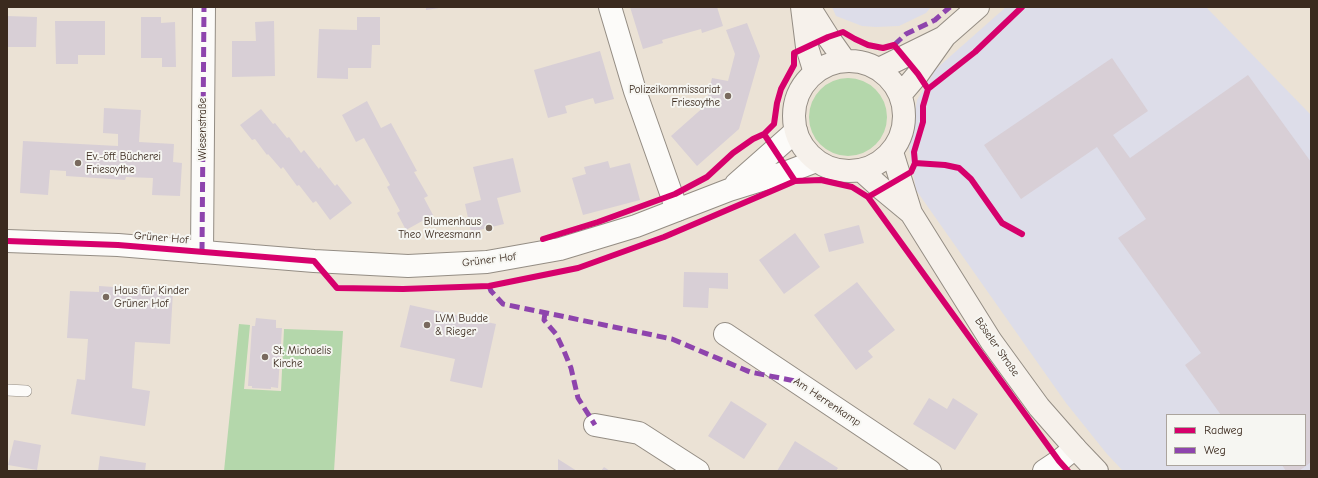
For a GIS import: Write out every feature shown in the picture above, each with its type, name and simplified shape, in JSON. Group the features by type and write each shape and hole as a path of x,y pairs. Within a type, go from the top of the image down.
{"main road":[{"path":"802,7 807,47 815,73"},
{"path":"809,7 845,61"},
{"path":"901,94 918,74 945,36 978,7"},
{"path":"879,69 945,36"},
{"path":"845,61 863,62 879,69 892,80 901,94 904,109 904,124 900,139 892,152 879,163 862,170 846,172 830,168 816,161 803,148 796,132 794,115 796,99 803,84 815,73 829,64 845,61"},
{"name":"Böseler Straße","path":"892,152 911,213 991,341 1039,407 1097,471"},
{"name":"Böseler Straße","path":"862,170 911,213"}],"street":[{"name":"Wiesenstraße","path":"202,252 204,7"},
{"path":"610,7 635,91 677,210"},
{"name":"Grüner Hof","path":"729,190 796,132"},
{"name":"Grüner Hof","path":"7,241 118,245 314,261 408,266 486,262 560,249 636,226 729,190 790,171 816,161"},
{"name":"Am Herrenkamp","path":"725,334 930,471"},
{"path":"595,425 639,433 698,471"},
{"path":"1044,471 1075,448"}],"lane":[{"path":"7,390 26,392"}],"shaded area":[{"path":"832,7 931,7 926,13 899,26 876,27 862,26 836,16"},
{"path":"1006,7 1206,7 1311,115 1311,471 1123,471 1107,454 1066,403 916,190 909,148 917,100 936,69"}],"green space":[{"path":"848,78 863,81 870,85 880,95 884,102 887,117 884,132 880,139 870,149 863,153 848,156 833,153 826,149 816,139 812,132 809,117 812,102 816,95 826,85 833,81"},
{"path":"239,324 250,325 244,389 281,391 284,329 343,331 334,471 224,471"}],"building":[{"path":"426,7 439,7 439,8 426,10"},
{"path":"630,7 717,7 723,26 702,33 701,29 662,40 663,43 643,49"},
{"path":"7,16 37,17 36,47 7,47"},
{"path":"141,17 161,17 161,23 175,22 176,67 162,67 162,58 141,58"},
{"path":"357,17 380,17 380,45 372,45 371,68 348,68 348,79 317,78 319,29 357,30"},
{"path":"55,21 105,21 105,55 78,55 78,64 56,64"},
{"path":"274,21 275,76 232,77 232,41 256,41 255,22"},
{"name":"Polizeikommissariat Friesoythe","path":"747,23 760,56 739,129 697,166 671,136 706,105 712,78 728,81 735,54 726,30"},
{"path":"600,51 614,99 595,104 593,98 565,106 567,113 548,118 534,70"},
{"path":"1112,58 1148,111 1113,135 1130,158 1248,75 1311,162 1311,462 1306,466 1306,414 1220,414 1185,365 1201,353 1118,238 1146,219 1097,147 1021,199 984,145"},
{"path":"367,101 381,128 391,123 417,171 414,172 428,196 424,198 433,215 406,230 397,213 400,211 387,187 390,185 364,138 356,142 342,115"},
{"path":"104,108 141,110 139,142 174,144 173,162 182,163 180,196 152,195 153,178 126,177 125,180 66,176 66,171 50,170 48,195 20,193 23,141 118,146 118,134 103,133"},
{"path":"261,109 287,138 289,137 301,153 304,150 335,186 337,184 352,203 330,220 316,201 313,203 299,185 297,186 283,167 281,169 268,154 267,155 255,139 252,140 240,125"},
{"path":"513,158 521,192 497,198 504,224 471,232 465,204 481,200 473,167"},
{"path":"608,161 610,168 630,163 640,200 583,215 572,178 586,174 584,167"},
{"path":"859,225 864,243 829,252 824,234"},
{"path":"795,233 820,267 784,294 759,260"},
{"path":"684,272 728,273 728,289 709,288 708,308 683,307"},
{"path":"857,282 895,330 868,351 873,357 856,370 814,315"},
{"path":"99,286 173,291 170,344 135,342 132,388 150,391 145,426 71,414 77,379 85,380 88,339 67,338 70,291 99,292"},
{"path":"410,305 496,324 482,388 450,381 455,359 400,347"},
{"name":"St. Michaelis Kirche","path":"256,318 276,320 276,328 282,328 278,388 252,388 252,386 248,386 252,326 255,326"},
{"path":"929,398 947,409 953,398 978,414 955,450 913,424"},
{"path":"731,401 767,424 744,459 708,436"},
{"path":"14,440 41,445 37,470 8,465"},
{"path":"795,441 838,468 836,471 777,471"},
{"path":"100,456 146,463 145,471 98,471"},
{"path":"558,459 577,471 558,471"},
{"path":"1283,466 1306,466 1299,471 1286,471"},
{"path":"604,467 610,471 601,471"}],"marked path":[{"path":"202,252 204,7"},
{"path":"894,45 906,34 935,20 950,7"},
{"path":"489,286 491,291 503,304 672,339 750,372 795,381"},
{"path":"545,313 544,320 556,334 571,368 578,398 595,425"}],"cycle path":[{"path":"928,89 975,52 1022,7"},
{"path":"868,197 911,172 915,163 914,152 923,122 923,106 928,89 918,74 894,45 883,48 868,45 843,32 828,37 794,53 794,65 781,89 774,124 764,134 795,181 821,180 852,187 868,197 1059,461 1068,471"},
{"path":"543,239 598,222 675,194 707,177 733,153 753,139 764,134"},
{"path":"915,163 945,165 959,168 971,179 1002,223 1022,234"},
{"path":"7,241 118,245 314,261 337,288 403,289 489,286 578,268 664,237 795,181"}],"place":[{"name":"Polizeikommissariat Friesoythe","path":"728,96"},
{"name":"Ev.-öff. Bücherei Friesoythe","path":"78,163"},
{"name":"Blumenhaus Theo Wreesmann","path":"489,228"},
{"name":"Haus für Kinder Grüner Hof","path":"106,297"},
{"name":"LVM Budde & Rieger","path":"427,325"},
{"name":"St. Michaelis Kirche","path":"265,357"}]}
